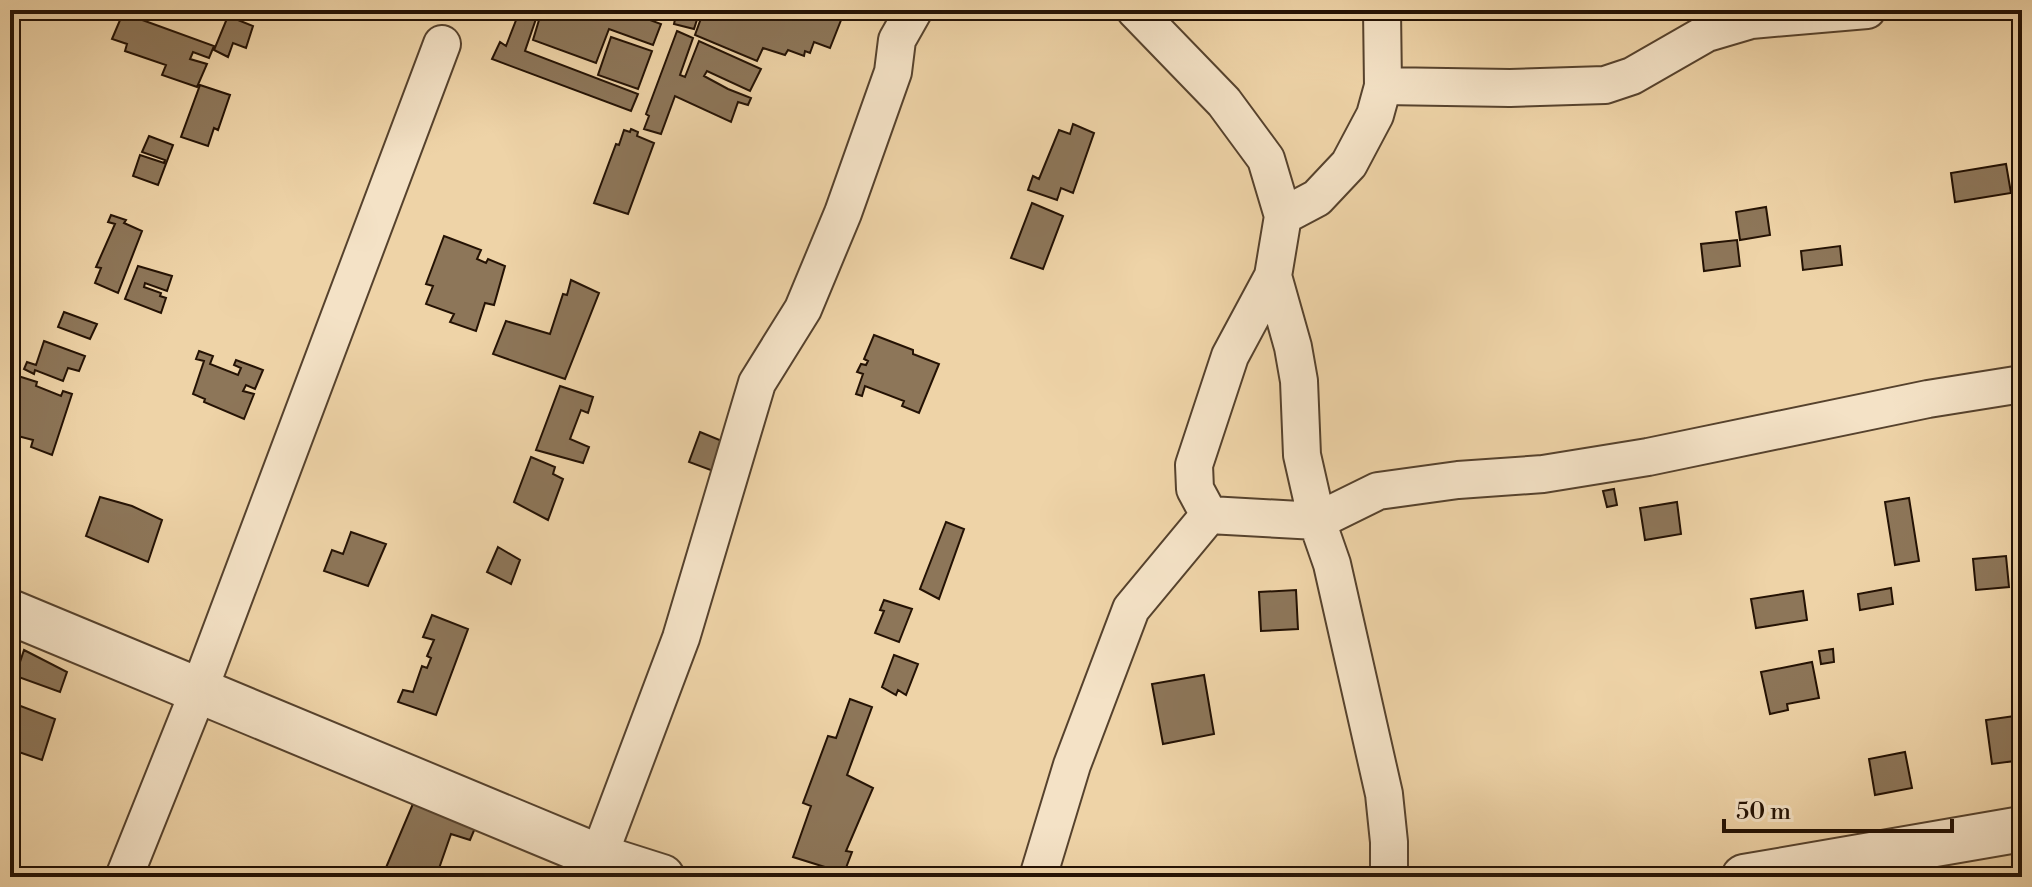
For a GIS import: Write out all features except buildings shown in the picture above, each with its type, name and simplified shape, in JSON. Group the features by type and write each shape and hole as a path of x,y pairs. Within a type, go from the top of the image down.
{"street":[{"path":"595,867 681,638 757,383 809,296 843,213 893,72 897,40 914,10"},
{"path":"1135,10 1224,102 1266,159 1283,216 1273,276 1230,356 1194,465 1195,489 1209,515"},
{"path":"1283,216 1317,198 1349,164 1375,115 1383,86 1382,10"},
{"path":"1383,86 1539,88 1605,85 1632,76 1707,33 1751,20 1867,10"},
{"path":"124,877 199,690 442,44"},
{"path":"1273,276 1299,381 1302,455 1317,521 1332,564 1384,794 1389,877"},
{"path":"1209,515 1317,521 1378,491 1458,480 1543,474 1648,457 1928,399 2022,384"},
{"path":"1038,877 1072,765 1131,609 1209,515"},
{"path":"10,612 199,690 595,867 662,877"},
{"path":"1744,877 2022,829"}]}
